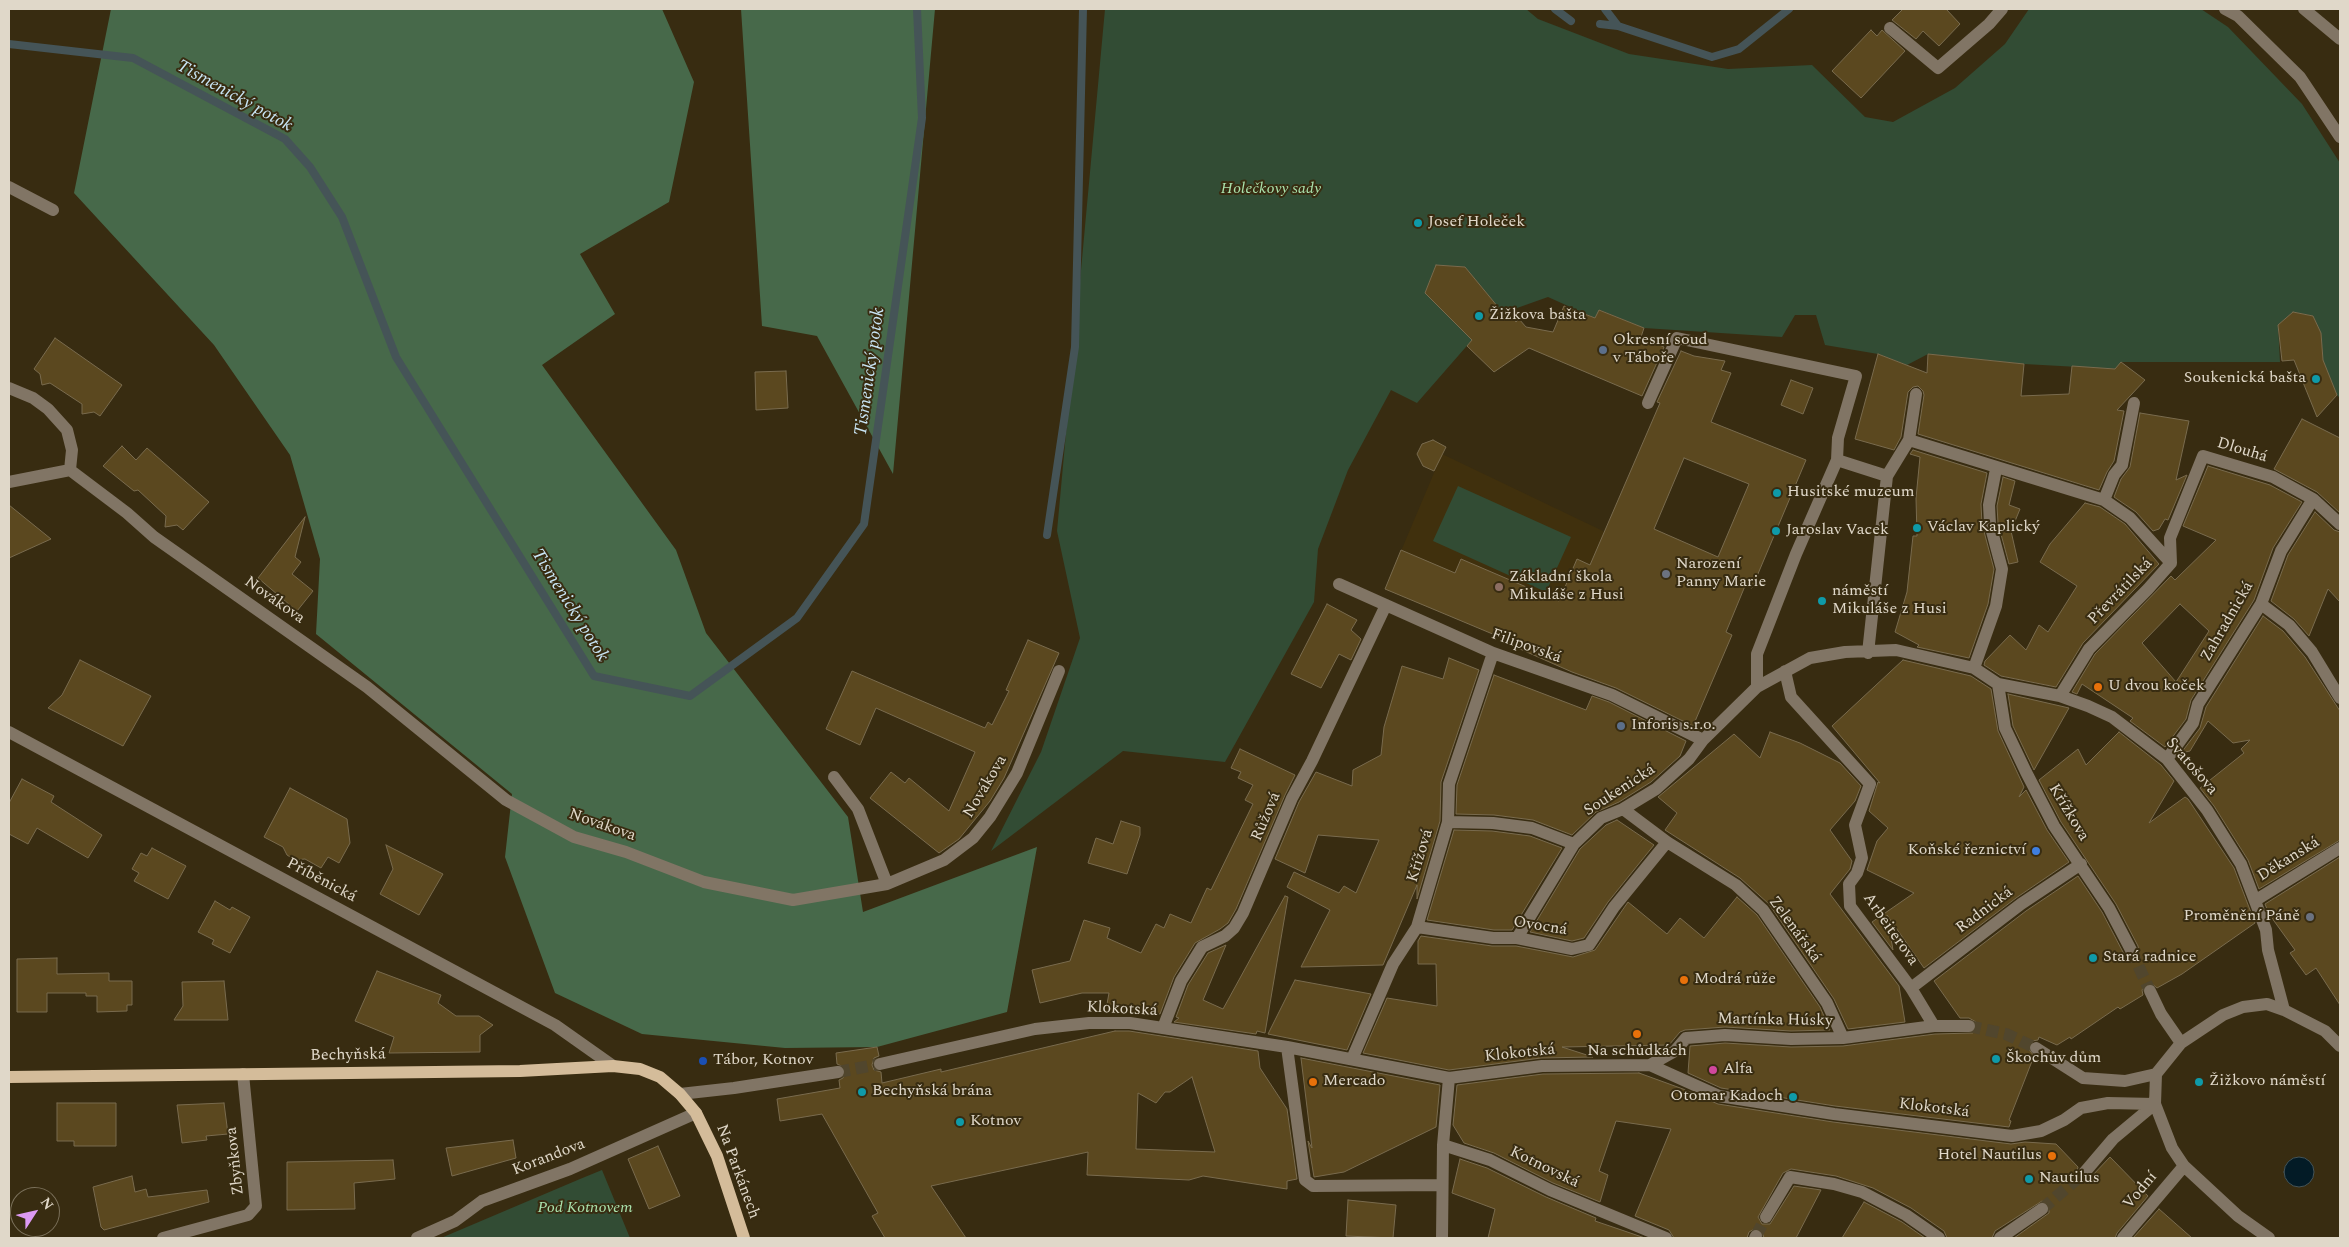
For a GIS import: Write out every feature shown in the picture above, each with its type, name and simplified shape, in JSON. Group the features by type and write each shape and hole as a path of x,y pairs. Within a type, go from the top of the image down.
{"main road":[{"name":"Bechyňská","path":"9,1077 520,1070 613,1066 650,1072 680,1094"},
{"name":"Na Parkánech","path":"680,1094 696,1113 717,1156 744,1238"}],"street":[{"path":"1890,28 1938,68 1989,24 2002,9"},
{"path":"2225,9 2238,16 2300,77 2340,137"},
{"path":"2304,9 2340,38"},
{"path":"9,187 53,210"},
{"path":"1648,403 1677,338 1856,376 1838,438 1838,460 1796,554 1757,654 1757,687"},
{"path":"9,388 33,398 48,409 67,430 72,450 70,470 9,482"},
{"path":"1868,653 1887,476 1909,440 1916,394"},
{"path":"2104,500 2114,475 2122,465 2134,402"},
{"name":"Převrátilská","path":"1909,440 2104,500 2130,518 2171,563 2089,649 2060,696"},
{"name":"Dlouhá","path":"2171,563 2170,538 2203,456 2273,477 2313,499 2340,524"},
{"path":"1838,460 1887,476"},
{"path":"1974,668 1996,606 2002,569 1990,524 1989,505 1996,468"},
{"name":"Novákova","path":"70,470 127,513 154,537 367,687 506,800 574,837 626,852 704,882 793,900 887,884 944,860 973,838 990,817 1017,773 1059,671"},
{"name":"Zahradnická","path":"2167,759 2193,723 2198,704 2261,604 2281,551 2313,499"},
{"name":"Filipovská","path":"1339,584 1493,653 1612,695 1703,740"},
{"path":"2261,604 2289,625 2312,652 2340,698"},
{"name":"Růžová","path":"1163,1028 1181,981 1202,947 1225,936 1234,928 1243,913 1292,798 1312,761 1386,605"},
{"name":"Svatošova","path":"1785,671 1810,658 1845,652 1868,653 1896,650 1974,668 1998,684 2060,696 2112,717 2167,759 2207,810 2241,864 2266,930 2268,950 2284,1010"},
{"name":"Křížová","path":"1352,1059 1393,964 1417,927 1448,822 1449,784 1493,653"},
{"name":"Soukenická","path":"1516,938 1574,844 1602,818 1623,809 1656,789 1689,759 1703,740 1757,687 1785,671"},
{"name":"Arbeiterova","path":"1785,671 1791,697 1870,784 1855,825 1862,858 1857,873 1849,884 1850,906 1911,988 1934,1026"},
{"name":"Křížkova","path":"1998,684 2005,728 2054,826 2109,908 2130,950"},
{"name":"Příběnická","path":"9,732 555,1025 613,1066"},
{"path":"834,777 858,809 887,884"},
{"name":"Zelenářská","path":"1623,809 1667,842 1736,885 1764,910 1827,1004 1842,1038"},
{"path":"1448,822 1493,823 1532,828 1574,844"},
{"name":"Ovocná","path":"1417,927 1493,938 1516,938 1572,949 1589,945 1614,907 1667,842"},
{"name":"Děkanská","path":"2256,900 2340,848"},
{"name":"Radnická","path":"1911,988 2021,904 2081,864"},
{"path":"2150,991 2161,1014 2181,1043"},
{"path":"2036,1048 2084,1078 2125,1081 2156,1074 2181,1043 2223,1015 2243,1007 2267,1004 2284,1010 2325,1031 2340,1046"},
{"name":"Klokotská","path":"880,1064 1035,1028 1089,1023 1130,1023 1287,1047 1449,1078 1542,1066 1650,1065 1719,1096 1834,1114 2012,1136 2041,1131 2064,1120 2081,1108 2108,1103 2156,1104"},
{"name":"Martínka Húsky","path":"1650,1065 1675,1051 1686,1038 1725,1035 1791,1039 1842,1038 1934,1026 1969,1026"},
{"path":"1287,1047 1305,1180 1313,1186 1442,1185"},
{"path":"680,1094 734,1088 838,1072"},
{"name":"Zbyňkova","path":"164,1238 248,1215 256,1206 243,1074"},
{"path":"2156,1074 2156,1104 2172,1148 2184,1166 2238,1216 2269,1238"},
{"path":"1442,1238 1443,1145 1449,1078"},
{"path":"2084,1173 2113,1139 2156,1104"},
{"name":"Korandova","path":"417,1238 455,1221 482,1201 570,1169 696,1113"},
{"name":"Kotnovská","path":"1443,1145 1490,1160 1550,1190 1666,1238"},
{"name":"Vodní","path":"2124,1238 2184,1166"},
{"path":"1766,1217 1790,1177 1834,1184 1862,1192 1906,1214 1939,1238"},
{"path":"2000,1238 2042,1209"}],"shaded area":[{"name":"Základní škola Mikuláše z Husi","path":"1442,454 1605,532 1732,635 1707,695 1538,653 1385,589"}],"green space":[{"path":"111,9 662,9 694,82 669,202 580,254 615,314 542,365 676,550 706,633 848,817 863,912 1037,847 1007,1012 877,1047 785,1048 642,1034 555,993 505,857 512,794 316,634 320,559 290,455 214,345 74,193"},
{"path":"741,9 935,9 893,474 817,336 762,326"},
{"name":"Holečkovy sady","path":"1105,9 1526,9 1538,19 1629,54 1728,69 1812,65 1865,117 1893,122 1955,88 2005,44 2029,9 2201,9 2228,27 2302,104 2340,163 2340,398 2337,395 2323,360 2321,333 2313,316 2293,312 2278,325 2280,362 2122,362 2115,369 2024,364 1928,354 1907,365 1878,354 1825,345 1816,315 1795,315 1782,337 1644,328 1600,310 1595,318 1548,297 1503,313 1465,267 1436,265 1425,293 1472,340 1417,403 1391,390 1348,470 1318,549 1314,602 1225,762 1123,751 991,851 1041,752 1080,638 1057,531"},
{"path":"1458,486 1571,537 1546,592 1433,541"},
{"name":"Pod Kotnovem","path":"602,1170 630,1238 441,1238 580,1179"}],"water":[{"path":"2299,1157 2309,1162 2314,1172 2309,1182 2299,1187 2289,1182 2284,1172 2289,1162"}],"building":[{"path":"1903,9 1946,9 1960,24 1939,46 1923,31 1916,39 1892,20"},
{"path":"1871,30 1877,36 1882,30 1905,51 1861,98 1832,71"},
{"path":"1436,265 1465,267 1503,313 1506,310 1516,322 1519,319 1526,327 1553,332 1564,306 1595,318 1599,310 1644,328 1641,337 1664,347 1642,396 1529,348 1494,372 1467,346 1472,340 1425,293"},
{"name":"Soukenická bašta","path":"2293,312 2313,316 2321,333 2323,360 2337,395 2317,417 2294,360 2282,361 2278,325"},
{"path":"55,338 122,385 100,416 94,412 82,414 82,404 50,383 42,385 40,374 34,369"},
{"path":"1681,351 1694,356 1725,361 1721,370 1731,373 1711,422 1806,460 1752,588 1745,586 1726,632 1732,635 1693,726 1616,688 1572,672 1511,645 1512,643 1507,640 1385,589 1401,550 1455,573 1461,559 1559,601 1577,559 1590,565 1660,403 1657,402","holes":["1684,458 1749,484 1718,557 1654,529"]},
{"path":"1878,354 1927,373 1928,354 2024,364 2021,396 2069,394 2072,366 2115,369 2121,362 2145,380 2117,410 2124,411 2114,461 2099,490 1918,434 1924,395 1918,386 1913,387 1908,392 1901,437 1894,450 1855,439"},
{"path":"786,371 788,408 756,410 755,372"},
{"path":"1791,380 1813,388 1803,414 1781,405"},
{"path":"2140,413 2189,421 2176,480 2187,475 2168,520 2165,519 2159,529 2153,531 2136,512 2114,497 2121,479 2130,467"},
{"path":"2302,419 2340,438 2340,513 2317,492 2274,469"},
{"path":"1433,440 1446,447 1434,471 1423,466 1417,454 1422,444"},
{"path":"122,446 136,460 147,448 209,502 183,530 177,525 165,527 166,516 138,490 134,491 103,466"},
{"path":"1913,450 1987,473 1981,504 1982,524 1994,569 1988,604 1969,658 1917,647 1919,645 1895,632 1907,592 1913,536 1917,536 1916,498 1920,457 1910,454"},
{"path":"2208,466 2270,485 2302,502 2273,548 2254,600 2191,700 2186,719 2165,747 2130,721 2133,718 2082,684 2077,694 2072,692 2095,654 2171,576 2175,580 2216,540 2183,526","holes":["2180,604 2209,631 2176,682 2142,643"]},
{"path":"2003,477 2015,481 2009,505 2020,509 2011,531 2018,562 2009,564 1998,523 1997,506"},
{"path":"2085,503 2100,507 2125,524 2159,564 2083,643 2056,687 2001,676 1984,665 1985,661 2010,635 2026,650 2039,625 2048,632 2077,586 2040,562 2050,544"},
{"path":"9,505 51,539 9,558"},
{"path":"2315,512 2334,530 2340,532 2340,602 2328,589 2309,636 2294,619 2271,601 2288,555"},
{"path":"305,517 295,557 301,562 292,574 313,591 297,611 258,578"},
{"path":"1327,604 1357,620 1351,630 1361,639 1351,660 1339,654 1321,688 1291,674"},
{"path":"2263,616 2283,631 2305,657 2340,711 2340,840 2259,889 2248,860 2214,806 2200,788 2244,753 2241,749 2250,740 2233,743 2208,721 2190,751 2181,753 2200,728 2206,707"},
{"path":"1028,640 1059,653 1004,778 990,801 959,839 939,853 870,798 891,772 905,783 909,778 949,811 975,752 876,708 860,745 826,729 852,671 985,728 988,722 992,725 1009,691 1006,690"},
{"path":"1449,658 1479,670 1441,782 1440,821 1417,899 1417,885 1383,965 1301,967 1330,910 1287,887 1294,872 1339,893 1344,886 1356,893 1379,840 1318,835 1305,873 1275,859 1299,802 1316,772 1352,786 1353,770 1381,755 1384,727 1402,666 1443,679"},
{"path":"80,660 151,696 123,746 48,708 62,695"},
{"path":"1903,660 1971,676 1991,689 1998,731 2024,787 2019,797 2026,790 2047,830 2069,862 2016,898 1924,968 1887,915 1893,950 1872,922 1914,893 1867,870 1877,841 1888,828 1869,811 1878,782 1880,783 1832,726"},
{"path":"1494,675 1586,710 1592,696 1609,702 1686,741 1680,756 1651,782 1619,802 1596,812 1572,835 1533,820 1494,815 1456,814 1457,785"},
{"path":"2008,694 2069,708 2034,770 2013,726"},
{"path":"1770,732 1800,743 1840,763 1861,786 1855,801 1830,830 1852,861 1850,869 1830,894 1899,986 1905,1022 1848,1029 1834,999 1769,904 1740,878 1665,830 1677,813 1658,797 1734,734 1760,758"},
{"path":"2119,732 2161,765 2174,781 2149,823 2185,797 2188,799 2234,868 2255,923 2182,974 2157,988 2151,983 2146,984 2142,990 2143,995 2120,1009 2118,1007 2071,1039 2070,1037 2057,1045 2039,1037 2038,1040 2032,1041 2028,1048 2034,1056 2009,1120 2011,1121 2009,1127 1835,1106 1721,1088 1688,1073 1690,1046 1725,1043 1791,1047 1843,1046 1935,1034 1973,1033 1977,1026 1976,1022 1969,1018 1960,1018 1934,981 2026,911 2078,876 2102,912 2124,954 2130,958 2135,957 2139,951 2138,946 2116,904 2061,822 2039,780 2078,749 2086,765"},
{"path":"1240,749 1295,775 1236,909 1228,923 1195,943 1174,977 1160,1014 1107,1004 1109,993 1082,993 1040,1003 1032,970 1070,961 1084,920 1110,928 1107,938 1141,953 1156,924 1164,928 1170,914 1191,923 1207,888 1211,890 1253,804 1245,800 1253,785 1238,778 1241,772 1231,768"},
{"path":"22,779 54,796 51,802 102,835 88,858 37,828 28,844 9,834 9,803"},
{"path":"290,788 347,819 350,843 339,863 328,857 321,868 305,859 295,860 287,855 283,847 264,837"},
{"path":"1617,820 1654,845 1608,902 1584,938 1572,941 1530,932 1580,849 1606,825"},
{"path":"1121,821 1140,827 1140,835 1127,874 1088,863 1096,838 1113,844"},
{"path":"1454,830 1492,831 1530,836 1562,848 1512,930 1494,930 1427,920"},
{"path":"386,845 443,874 419,915 380,894 393,869"},
{"path":"152,848 186,866 168,899 134,881 139,873 132,869 141,853 147,856"},
{"name":"Proměnění Páně","path":"2340,857 2340,1005 2316,968 2306,975 2290,953 2295,950 2269,914 2265,904"},
{"path":"1285,896 1288,897 1265,1033 1257,1031 1256,1034 1174,1022 1179,1018 1176,1017 1188,985 1208,953 1226,945 1203,1000 1223,1009"},
{"path":"1737,897 1757,915 1820,1007 1830,1030 1791,1031 1725,1027 1685,1030 1680,1032 1669,1045 1562,1047 1593,1057 1541,1058 1449,1070 1363,1053 1387,998 1437,1006 1436,964 1418,964 1418,941 1421,936 1492,946 1516,946 1573,957 1595,950 1628,902 1667,934 1680,918 1704,938"},
{"path":"215,901 230,910 232,907 250,917 230,953 212,944 214,940 198,932"},
{"path":"57,958 57,974 109,973 109,981 132,981 132,1005 127,1005 127,1011 97,1012 97,996 86,996 86,993 47,993 47,1012 17,1012 17,959"},
{"path":"377,971 441,995 438,1003 456,1016 479,1016 493,1025 480,1035 480,1052 389,1053 394,1037 355,1021"},
{"path":"1295,980 1371,994 1347,1050 1268,1034"},
{"path":"224,981 228,1020 174,1020 183,1006 182,982"},
{"path":"1115,1031 1129,1031 1258,1051 1260,1068 1287,1109 1297,1179 1287,1181 1287,1189 1203,1176 1189,1180 1087,1175 1088,1152 931,1186 966,1238 885,1238 872,1216 878,1213 822,1114 780,1121 777,1099 840,1088 839,1080 843,1078 846,1071 844,1067 837,1064 836,1053 877,1047 879,1056 874,1058 872,1065 874,1070 881,1072 882,1083 941,1069 941,1072","holes":["1192,1077 1215,1152 1136,1149 1138,1093 1156,1103 1165,1092 1170,1092"]},
{"path":"1301,1058 1440,1085 1436,1127 1344,1172 1314,1177 1308,1141 1312,1148"},
{"path":"1639,1073 1718,1104 1833,1122 2011,1144 2025,1142 2056,1144 2078,1167 2076,1175 2083,1181 2090,1178 2110,1157 2148,1196 2117,1233 2115,1238 2014,1238 2049,1213 2049,1205 2042,1201 1995,1231 1992,1238 1947,1238 1944,1231 1911,1208 1873,1188 1836,1176 1791,1169 1783,1173 1758,1217 1762,1224 1770,1224 1794,1186 1821,1190 1796,1238 1764,1238 1762,1231 1756,1228 1749,1232 1747,1238 1674,1238 1669,1230 1635,1216 1671,1129 1616,1121 1599,1171 1608,1175 1600,1202 1553,1183 1494,1153 1464,1143 1453,1125 1457,1085 1543,1074"},
{"path":"57,1103 116,1103 116,1146 74,1146 74,1141 57,1141"},
{"path":"224,1103 228,1134 206,1136 207,1140 182,1143 177,1105"},
{"path":"513,1140 516,1158 452,1176 446,1148"},
{"path":"658,1146 680,1196 649,1209 628,1159"},
{"path":"1460,1159 1487,1168 1546,1197 1596,1218 1595,1221 1645,1238 1488,1238 1495,1209 1452,1193"},
{"path":"393,1160 395,1179 354,1183 355,1209 287,1210 287,1162"},
{"path":"132,1176 135,1192 146,1189 148,1197 207,1190 209,1202 104,1230 101,1227 93,1187"},
{"path":"1348,1200 1396,1205 1393,1238 1346,1236"},
{"path":"1864,1202 1902,1222 1925,1238 1842,1238"},
{"path":"2159,1209 2192,1238 2133,1238"}],"waterway":[{"name":"Tismenický potok","path":"9,44 133,58 285,139 310,167 342,217 396,357 594,676 690,696 797,618 864,524 922,118 917,9"},
{"path":"1047,535 1075,347 1083,9"},
{"path":"1555,9 1571,21"},
{"name":"Tismenický potok","path":"1605,9 1618,26 1712,57 1739,49 1789,9"},
{"path":"1600,24 1618,26"}],"tunnel":[{"path":"2131,950 2150,991"},
{"path":"1969,1026 2006,1034 2036,1048"},
{"path":"838,1072 880,1064"},
{"path":"2042,1209 2084,1173"},
{"path":"1756,1236 1766,1217"}],"place":[{"name":"Josef Holeček","path":"1418,223"},
{"name":"Žižkova bašta","path":"1479,316"},
{"name":"Okresní soud v Táboře","path":"1603,350"},
{"name":"Soukenická bašta","path":"2316,379"},
{"name":"Husitské muzeum","path":"1777,493"},
{"name":"Václav Kaplický","path":"1917,528"},
{"name":"Jaroslav Vacek","path":"1776,531"},
{"name":"Narození Panny Marie","path":"1666,574"},
{"name":"Základní škola Mikuláše z Husi","path":"1499,587"},
{"name":"náměstí Mikuláše z Husi","path":"1822,601"},
{"name":"U dvou koček","path":"2098,687"},
{"name":"Inforis s.r.o.","path":"1621,726"},
{"name":"Koňské řeznictví","path":"2036,851"},
{"name":"Proměnění Páně","path":"2310,917"},
{"name":"Stará radnice","path":"2093,958"},
{"name":"Modrá růže","path":"1684,980"},
{"name":"Na schůdkách","path":"1637,1034"},
{"name":"Škochův dům","path":"1996,1059"},
{"name":"Tábor, Kotnov","path":"703,1061"},
{"name":"Alfa","path":"1713,1070"},
{"name":"Mercado","path":"1313,1082"},
{"name":"Žižkovo náměstí","path":"2199,1082"},
{"name":"Bechyňská brána","path":"862,1092"},
{"name":"Otomar Kadoch","path":"1793,1097"},
{"name":"Kotnov","path":"960,1122"},
{"name":"Hotel Nautilus","path":"2052,1156"},
{"name":"Nautilus","path":"2029,1179"}]}
